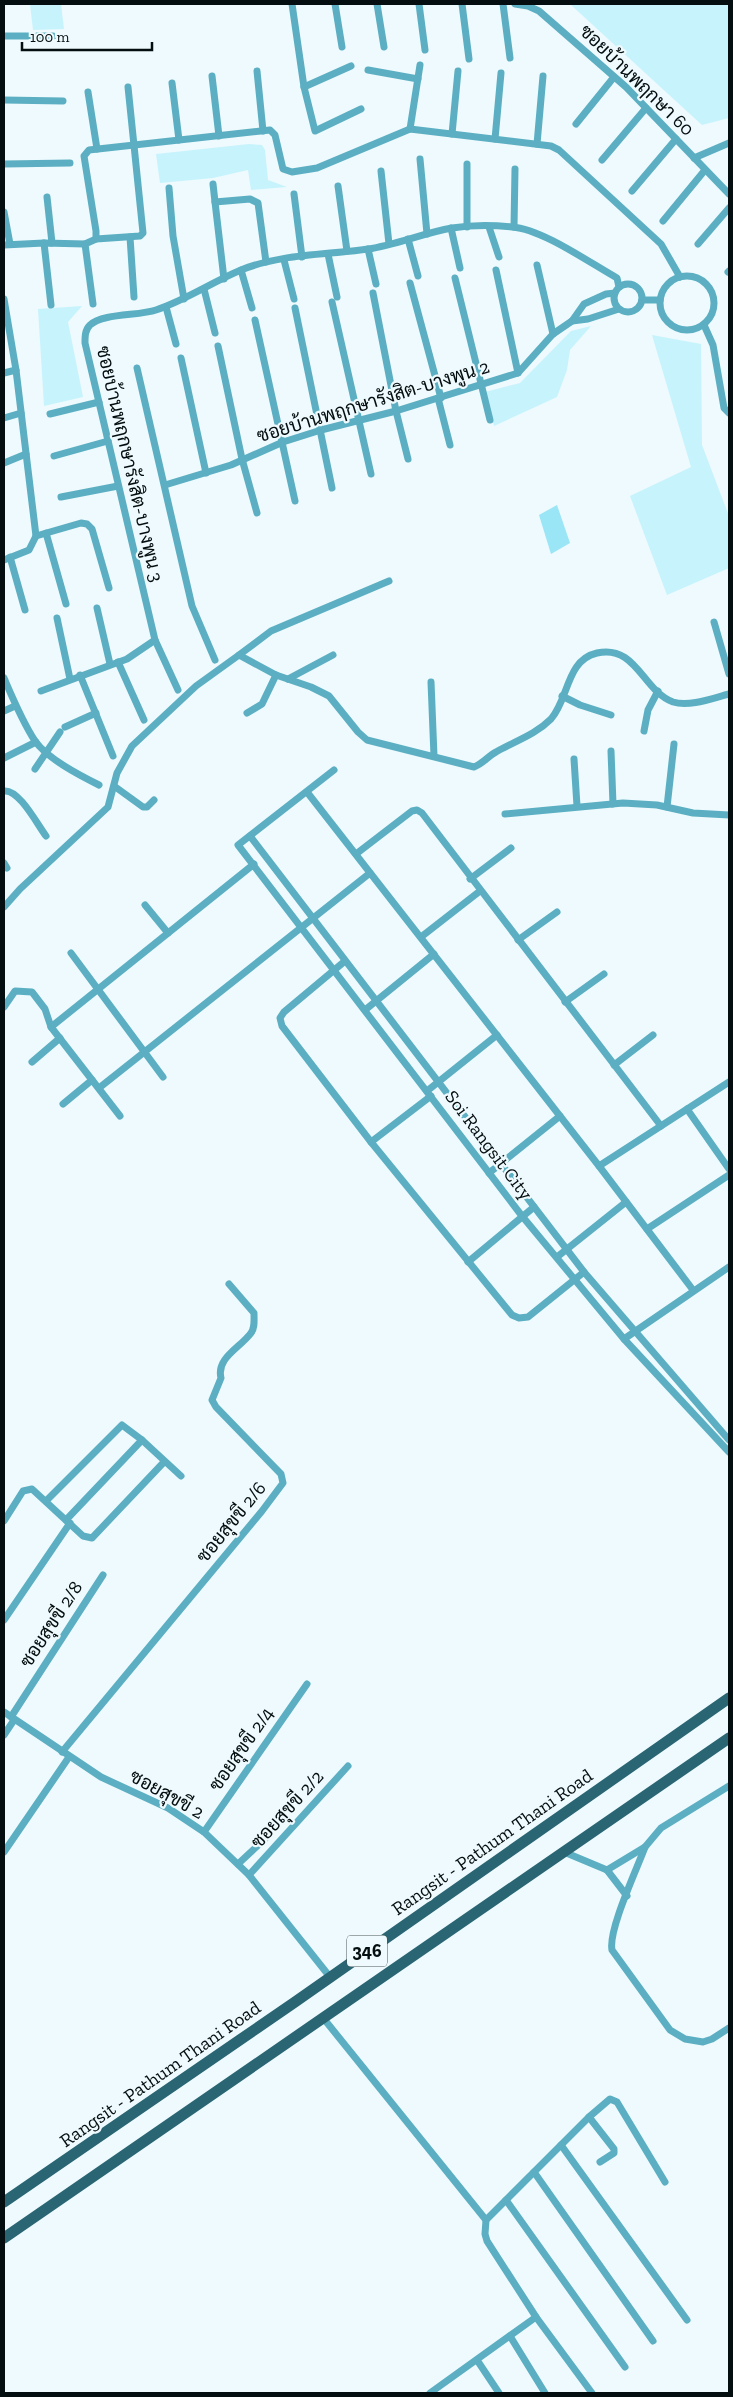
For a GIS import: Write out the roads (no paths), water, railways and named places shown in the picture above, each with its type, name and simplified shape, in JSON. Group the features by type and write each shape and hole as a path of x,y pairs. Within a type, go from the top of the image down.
{"main road":[{"name":"Rangsit - Pathum Thani Road","path":"4,2202 729,1698"},
{"name":"346","path":"4,2238 729,1738"}],"street":[{"path":"292,4 304,87 314,131 361,109"},
{"path":"335,4 342,47"},
{"path":"377,4 384,46"},
{"path":"419,4 425,50"},
{"path":"462,4 469,59"},
{"path":"503,4 510,58"},
{"name":"ซอยบ้านพฤกษา 60","path":"515,4 528,6 539,11 614,77 728,191"},
{"path":"4,36 53,36"},
{"path":"410,129 420,65"},
{"path":"304,87 351,66"},
{"path":"368,70 418,79"},
{"path":"257,71 263,131"},
{"path":"452,134 458,71"},
{"path":"494,139 501,73"},
{"path":"212,76 219,136"},
{"path":"537,144 543,76"},
{"path":"576,124 614,77"},
{"path":"172,83 178,140"},
{"path":"4,212 7,244 85,244 96,239 140,236 143,233 136,145 128,87"},
{"path":"88,92 97,149"},
{"path":"4,100 63,101"},
{"path":"602,160 646,108"},
{"path":"96,239 84,156 89,150 270,130 275,135 283,169 292,172 317,168 410,129 537,144 551,146 559,150 662,244 680,277"},
{"path":"632,191 676,139"},
{"path":"694,158 729,143"},
{"path":"420,159 427,234"},
{"path":"4,164 70,163"},
{"path":"467,227 468,164"},
{"path":"514,169 514,227"},
{"path":"663,221 705,170"},
{"path":"381,172 389,244"},
{"path":"213,184 224,279"},
{"path":"338,186 346,251"},
{"path":"169,188 173,236 184,299"},
{"path":"294,194 302,257"},
{"path":"47,197 51,305"},
{"path":"215,202 250,199 258,203 266,262"},
{"path":"698,244 729,208"},
{"path":"490,227 499,257"},
{"name":"ซอยบ้านพฤกษารังสิต-บางพูน 3","path":"178,690 155,640 85,343 86,332 90,324 111,318 153,311 184,299 241,270 266,262 368,249 451,228 514,227 550,240 617,278 617,290"},
{"path":"451,228 460,268"},
{"path":"130,237 134,297"},
{"path":"408,239 418,276"},
{"path":"85,244 93,304"},
{"path":"368,249 376,284"},
{"path":"328,254 334,299 358,420 371,474"},
{"path":"284,260 294,298"},
{"path":"537,265 553,334"},
{"path":"241,270 252,308"},
{"path":"496,270 518,373"},
{"path":"680,277 696,277 705,282 712,291 715,301 713,312 704,325 689,331 674,327 663,316 660,300 668,283 680,277"},
{"path":"455,278 480,386 490,420"},
{"path":"410,283 440,398 450,445"},
{"path":"633,285 640,290 641,304 633,311 628,312 619,309 614,300 617,290 633,285"},
{"path":"204,289 215,333"},
{"name":"ซอยบ้านพฤกษารังสิต-บางพูน 2","path":"165,485 231,465 283,442 321,430 396,411 518,373 553,334 572,321 584,304 617,290"},
{"path":"373,293 396,411 408,459"},
{"path":"4,298 6,327 16,370 36,536 29,550 7,558 25,610"},
{"path":"642,300 660,300"},
{"path":"166,306 176,344"},
{"path":"295,308 332,488"},
{"name":"ซอยบ้านพฤกษารังสิต-บางพูน 2","path":"572,321 588,319 619,309"},
{"path":"256,320 295,501"},
{"path":"704,325 713,345 722,402 724,408 729,413"},
{"path":"218,346 242,459 257,513"},
{"path":"181,358 206,473"},
{"path":"137,368 192,606 216,660"},
{"path":"4,373 16,370"},
{"path":"50,414 99,402"},
{"path":"4,418 21,413"},
{"path":"54,456 108,441"},
{"path":"4,463 26,454"},
{"path":"62,497 118,486"},
{"path":"36,536 81,523 87,524 92,529 109,588"},
{"path":"46,533 66,604"},
{"path":"4,907 20,889 108,807 117,773 132,746 196,686 271,631 389,582"},
{"path":"97,608 110,664"},
{"path":"57,618 70,679"},
{"path":"714,622 729,674"},
{"path":"41,691 127,659 155,640"},
{"path":"239,655 274,679 288,679 311,686 330,696 358,732 367,740 474,767 482,764 494,753 532,734 554,714 564,697 571,675 584,660 594,654 608,651 628,658 656,694 673,702 686,703 729,694"},
{"path":"288,679 332,655"},
{"path":"118,662 144,720"},
{"path":"80,675 113,756"},
{"path":"4,678 15,706 36,742 74,772 99,784"},
{"path":"247,713 262,704 274,679"},
{"path":"431,682 434,756"},
{"path":"644,731 648,710 656,694"},
{"path":"564,697 580,705 611,715"},
{"path":"4,711 15,706"},
{"path":"36,770 62,729 96,713"},
{"path":"4,758 36,742"},
{"path":"667,807 674,744"},
{"path":"611,751 613,804"},
{"path":"574,759 578,806"},
{"path":"250,836 334,770"},
{"path":"114,786 142,807 147,807 154,800"},
{"path":"4,791 10,790 17,795 46,836"},
{"path":"307,792 599,1166 693,1290"},
{"path":"504,814 613,804 667,807 693,814 729,816"},
{"path":"356,854 412,811 417,810 422,813 470,879 661,1126"},
{"name":"Soi Rangsit City","path":"729,1440 634,1332 566,1250 250,836 238,845 336,970 522,1216 624,1339 729,1452"},
{"path":"470,879 511,848"},
{"path":"51,1027 254,864"},
{"path":"99,1088 370,873"},
{"path":"421,938 480,891"},
{"path":"145,904 168,933"},
{"path":"518,940 557,912"},
{"path":"71,953 163,1077"},
{"path":"365,1010 434,954"},
{"path":"345,961 284,1012 280,1018 282,1026 371,1142 512,1315 519,1318 528,1317 584,1272"},
{"path":"565,1002 604,974"},
{"path":"4,1007 15,991 32,992 45,1009 51,1027 120,1116"},
{"path":"371,1142 429,1094 437,1083 497,1035"},
{"path":"614,1065 652,1035"},
{"path":"32,1062 60,1038"},
{"path":"63,1104 92,1080"},
{"path":"599,1166 729,1082"},
{"path":"688,1109 729,1169"},
{"path":"489,1173 560,1116"},
{"path":"647,1229 729,1175"},
{"path":"557,1257 626,1202"},
{"path":"468,1262 534,1207"},
{"path":"624,1339 729,1267"},
{"name":"ซอยสุขขี 2/6","path":"62,1752 262,1511 283,1483 281,1474 216,1407 212,1400 222,1378 219,1372 221,1364 251,1333 254,1320 254,1313 229,1284"},
{"path":"46,1501 118,1428 126,1427 180,1476"},
{"path":"4,1620 68,1522 142,1440"},
{"path":"4,1521 23,1491 27,1488 32,1489 46,1501 83,1536 92,1538 164,1462"},
{"name":"ซอยสุขขี 2/8","path":"4,1735 12,1718 103,1575"},
{"name":"ซอยสุขขี 2/4","path":"204,1832 307,1684"},
{"name":"ซอยสุขขี 2","path":"4,1712 101,1777 168,1808 204,1832 249,1875 330,1977"},
{"path":"4,1852 69,1757"},
{"name":"ซอยสุขขี 2/2","path":"249,1875 348,1766"},
{"path":"607,1870 645,1847 661,1828 729,1786"},
{"path":"238,1864 268,1836"},
{"path":"645,1847 616,1921 612,1938 612,1950 670,2030 685,2039 702,2042 712,2040 729,2028"},
{"path":"564,1852 607,1870 627,1896"},
{"path":"324,2019 486,2220"},
{"path":"592,2393 536,2317 487,2241 485,2234 486,2220 608,2100 615,2100 665,2182"},
{"path":"589,2117 614,2149 614,2153 600,2162"},
{"path":"561,2145 687,2320"},
{"path":"534,2172 653,2341"},
{"path":"506,2200 625,2367"},
{"path":"430,2393 536,2317"},
{"path":"510,2336 545,2393"},
{"path":"477,2360 499,2393"}]}
